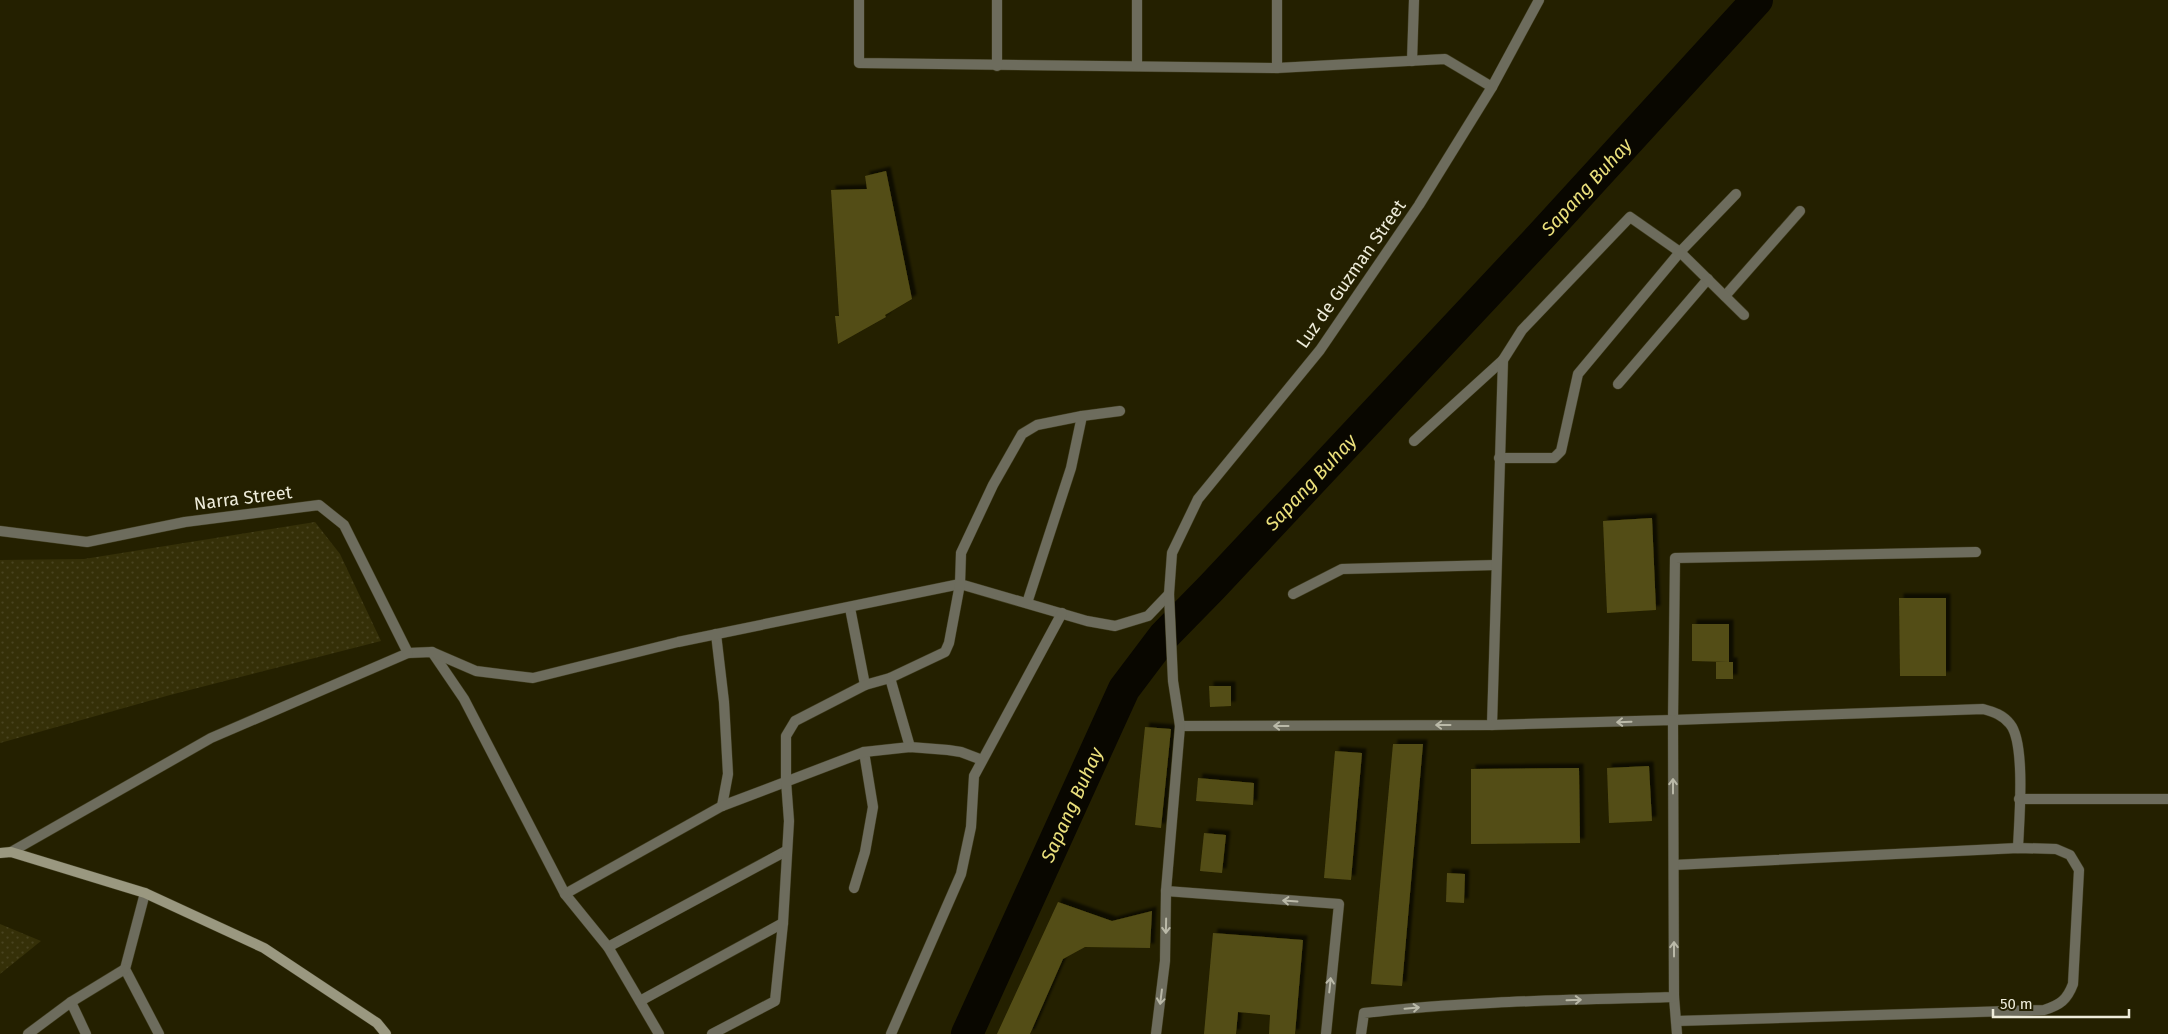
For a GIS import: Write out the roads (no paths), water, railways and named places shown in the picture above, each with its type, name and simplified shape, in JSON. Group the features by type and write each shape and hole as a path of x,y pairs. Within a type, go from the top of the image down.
{"main road":[{"path":"0,852 11,852 145,892 264,948 377,1023 386,1034"}],"street":[{"path":"859,0 860,63 1277,68 1445,59 1492,87"},
{"path":"997,0 997,66"},
{"path":"1136,66 1137,0"},
{"path":"1277,0 1277,68"},
{"path":"1412,61 1414,0"},
{"name":"Luz de Guzman Street","path":"1169,594 1172,552 1198,499 1320,350 1419,205 1492,87 1538,0"},
{"path":"1500,458 1554,458 1561,451 1578,374 1680,252 1736,194"},
{"path":"1725,296 1800,211"},
{"path":"1414,441 1503,360 1522,330 1630,217 1680,252 1744,315"},
{"path":"1618,384 1708,279"},
{"path":"1492,725 1503,360"},
{"path":"712,1034 775,1001 783,923 789,821 786,781 786,736 795,721 865,685 890,678 945,652 949,642 960,584 961,553 993,486 1022,434 1037,425 1120,411"},
{"path":"1027,603 1070,468 1082,416"},
{"name":"Narra Street","path":"0,532 87,542 185,522 319,505 344,525 408,652"},
{"path":"1677,1034 1674,997 1673,720 1675,558 1976,552"},
{"path":"1293,594 1342,569 1496,565"},
{"path":"11,852 211,738 408,652 432,652 476,671 533,678 716,634 960,584 1087,621 1115,626 1148,616 1169,594"},
{"path":"1156,1034 1165,961 1166,891 1180,726 1173,681 1169,594"},
{"path":"850,608 865,685"},
{"path":"891,1034 961,874 971,827 974,776 1062,614"},
{"path":"716,634 724,702 728,774 722,806"},
{"path":"432,652 464,699 565,894 608,947 659,1034"},
{"path":"890,678 910,747"},
{"path":"1180,726 1492,725 1983,710 1997,713 2011,724 2018,741 2018,848"},
{"path":"565,894 722,806 864,752 910,747 961,752 982,760"},
{"path":"854,888 865,852 872,808 864,752"},
{"path":"2019,799 2168,799"},
{"path":"1674,865 2018,848 2056,849 2070,855 2079,870 2073,984 2068,996 2059,1005 2044,1010 1676,1021"},
{"path":"608,947 786,851"},
{"path":"1166,891 1339,904 1326,1034"},
{"path":"145,892 125,969 160,1034"},
{"path":"640,1001 783,923"},
{"path":"28,1034 71,1002 125,969"},
{"path":"1361,1034 1364,1014 1411,1008 1540,1001 1674,997"},
{"path":"71,1002 86,1034"}],"waterway":[{"name":"Sapang Buhay","path":"967,1034 1124,689 1164,636 1542,235 1757,0"}]}
